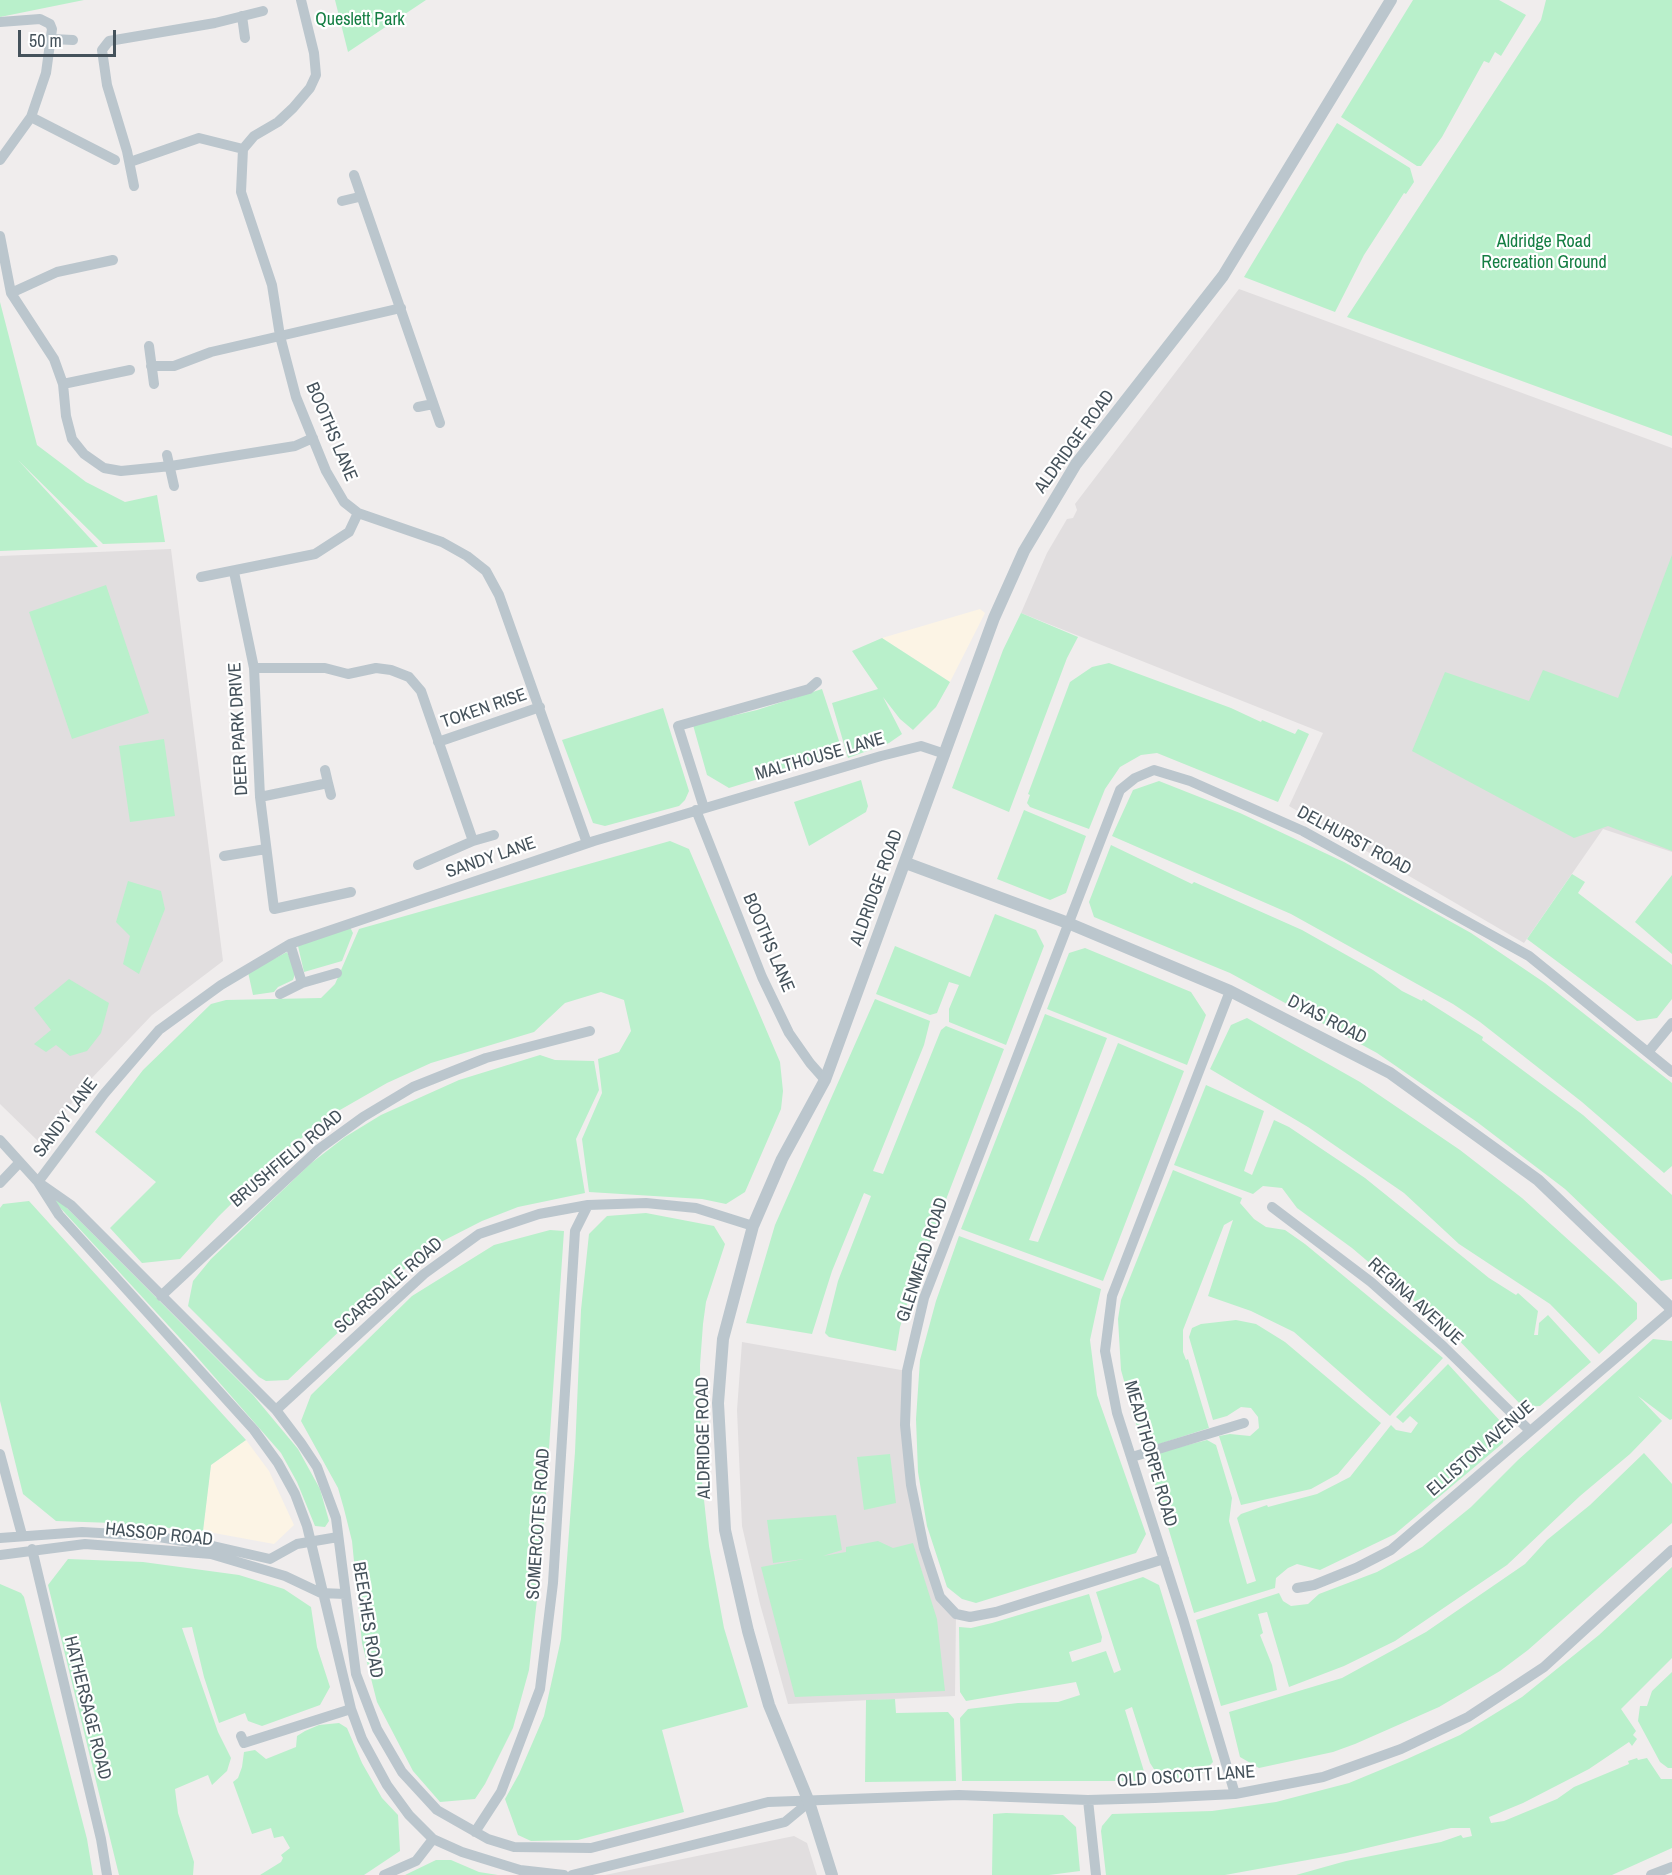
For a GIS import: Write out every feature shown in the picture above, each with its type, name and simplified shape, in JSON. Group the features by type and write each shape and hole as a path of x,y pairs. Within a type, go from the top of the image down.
{"street":[{"path":"130,162 199,138 243,149 254,136 278,122 293,108 310,88 316,75 314,53 301,0"},
{"name":"ALDRIDGE ROAD","path":"832,1875 808,1802 769,1705 748,1631 725,1530 718,1402 722,1350 753,1226 782,1159 825,1080 994,618 1024,551 1076,464 1222,276 1391,0"},
{"path":"134,186 130,162 107,85 102,50 109,41 263,11"},
{"path":"242,16 245,38"},
{"path":"0,22 40,19 50,24 52,39 45,73 31,117 0,160"},
{"path":"52,39 73,40"},
{"path":"31,117 116,160"},
{"name":"BOOTHS LANE","path":"243,149 241,192 272,285 280,336 296,397 326,471 344,502 358,513 442,542 467,556 486,571 499,596 587,843"},
{"path":"354,175 359,197 402,308 440,423"},
{"path":"342,201 359,197"},
{"path":"0,236 11,293 54,359 63,384 66,416 72,439 84,454 104,468 121,471 171,466 295,446 313,438"},
{"path":"11,293 57,272 113,260"},
{"path":"152,366 174,366 211,352 402,308"},
{"path":"149,346 154,384"},
{"path":"63,384 130,370"},
{"path":"418,407 433,404"},
{"path":"167,455 174,486"},
{"path":"201,577 315,554 349,532 358,513"},
{"name":"DEER PARK DRIVE","path":"234,572 254,668 260,797 274,909 351,892"},
{"path":"254,668 325,669 348,674 376,668 409,677 421,691 473,841"},
{"name":"BOOTHS LANE","path":"818,682 809,689 678,726 700,809 771,996 789,1033 825,1080"},
{"name":"TOKEN RISE","path":"438,742 540,707"},
{"name":"MALTHOUSE LANE","path":"700,809 921,746 945,754"},
{"path":"325,770 331,795"},
{"name":"DELHURST ROAD","path":"1068,923 1120,790 1135,778 1154,770 1191,781 1303,831 1529,956 1649,1051 1672,1072"},
{"path":"260,797 328,783"},
{"name":"SANDY LANE","path":"39,1182 104,1094 159,1030 222,985 290,944 587,843 700,809"},
{"path":"418,865 473,841 494,835"},
{"path":"224,856 266,849"},
{"name":"DYAS ROAD","path":"906,863 1068,923 1230,991 1390,1073 1538,1180 1672,1309"},
{"name":"GLENMEAD ROAD","path":"1068,923 924,1298 907,1371 905,1425 911,1485 924,1548 940,1597 956,1614 970,1617 996,1612 1164,1559"},
{"path":"290,944 302,983"},
{"path":"280,994 302,983 337,973"},
{"name":"MEADTHORPE ROAD","path":"1230,991 1112,1296 1105,1351 1117,1413 1164,1559 1234,1794"},
{"path":"1649,1051 1672,1023"},
{"name":"BRUSHFIELD ROAD","path":"161,1296 319,1149 363,1117 413,1087 486,1058 590,1031"},
{"name":"BEECHES ROAD","path":"0,1140 39,1182 59,1215 254,1430 295,1494 310,1540 321,1593 351,1709 362,1739 387,1785 410,1815 433,1839 495,1864 520,1870 564,1875"},
{"path":"0,1183 21,1162"},
{"name":"BEECHES ROAD","path":"39,1182 71,1205 276,1410 317,1467 336,1518 356,1674 377,1729 402,1772 437,1810 475,1832 513,1847 591,1848 768,1802 808,1802"},
{"name":"SCARSDALE ROAD","path":"276,1410 424,1274 478,1234 539,1214 588,1205 646,1203 696,1208 753,1226"},
{"name":"SOMERCOTES ROAD","path":"475,1832 501,1792 540,1689 553,1582 575,1231 588,1205"},
{"name":"REGINA AVENUE","path":"1272,1207 1371,1282 1443,1346 1529,1430"},
{"name":"ELLISTON AVENUE","path":"1297,1588 1314,1585 1356,1568 1391,1550 1672,1309"},
{"path":"1132,1457 1244,1423"},
{"path":"0,1454 21,1535"},
{"name":"HASSOP ROAD","path":"0,1538 82,1532 153,1536 270,1559 297,1544 338,1537"},
{"name":"HASSOP ROAD","path":"0,1555 85,1544 211,1554 285,1576 321,1593 345,1594"},
{"name":"HATHERSAGE ROAD","path":"32,1550 101,1839 107,1875"},
{"name":"OLD OSCOTT LANE","path":"808,1802 959,1795 1088,1800 1234,1794 1323,1777 1401,1749 1468,1717 1544,1667 1672,1550"},
{"path":"241,1736 244,1743 351,1709"},
{"path":"1088,1800 1096,1875"},
{"path":"572,1875 785,1822 808,1802"},
{"path":"384,1875 416,1861 433,1839"},
{"path":"1651,1875 1672,1867"}],"shaded area":[{"path":"1239,289 1672,448 1672,852 1603,829 1524,943 1289,806 1323,733 1021,613 1047,553 1067,519 1073,518 1077,510 1075,504"},
{"path":"171,549 223,961 152,1015 91,1079 40,1143 0,1104 0,556"},
{"path":"980,609 985,613 950,682 882,638"},
{"path":"742,1342 907,1371 911,1485 940,1597 956,1614 955,1696 788,1704 760,1604 742,1526 737,1410"},
{"path":"246,1440 269,1471 294,1525 274,1544 203,1531 211,1465"},
{"path":"794,1836 807,1843 817,1875 605,1875"}],"green space":[{"path":"0,0 84,0 0,17"},
{"name":"Queslett Park","path":"335,0 426,0 348,52"},
{"path":"1413,0 1499,0 1526,15 1501,56 1495,52 1489,63 1484,61 1442,137 1421,166 1417,166 1341,117"},
{"name":"Aldridge Road Recreation Ground","path":"1546,0 1672,0 1672,436 1347,317 1541,20"},
{"path":"1337,123 1410,168 1414,182 1406,194 1404,193 1364,255 1335,312 1244,277"},
{"path":"0,302 37,445 86,482 125,502 157,495 165,542 103,544 18,460 98,547 0,551"},
{"path":"1672,555 1672,851 1608,826 1574,838 1412,751 1445,672 1529,701 1543,670 1618,698"},
{"path":"106,585 149,713 72,739 29,612"},
{"path":"1021,613 1078,637 1067,658 1009,812 952,788 1003,650"},
{"path":"882,638 950,682 936,707 913,730 900,719 883,697 902,734 889,743 848,758 832,703 878,689 852,651"},
{"path":"1109,663 1231,708 1261,722 1262,720 1295,734 1298,729 1309,734 1278,802 1157,753 1141,755 1120,767 1105,789 1089,829 1030,807 1027,803 1030,795 1028,794 1070,682 1092,667"},
{"path":"822,689 843,753 729,788 707,775 693,725 757,710"},
{"path":"663,708 689,791 685,800 679,806 605,826 593,823 562,740"},
{"path":"164,739 175,816 130,822 119,746"},
{"path":"861,780 868,806 866,812 809,846 794,802"},
{"path":"1159,781 1240,813 1344,862 1471,933 1545,983 1672,1083 1672,1166 1664,1173 1582,1102 1480,1022 1453,1004 1291,914 1112,836 1133,790"},
{"path":"1024,810 1086,836 1066,893 1050,900 997,879"},
{"path":"670,841 689,849 780,1062 783,1091 781,1109 745,1192 726,1204 702,1199 589,1192 582,1139 602,1093 598,1059 619,1052 631,1031 624,1000 601,992 565,1003 534,1032 431,1063 387,1083 333,1114 286,1150 219,1216 180,1259 142,1263 110,1228 156,1182 95,1132 143,1070 211,1004 226,1000 321,998 335,984 359,929"},
{"path":"1111,845 1192,884 1194,882 1302,930 1373,970 1402,991 1422,1001 1423,999 1483,1037 1482,1040 1583,1115 1672,1195 1672,1279 1661,1281 1565,1189 1477,1122 1377,1053 1230,973 1094,917 1089,902"},
{"path":"1572,874 1585,882 1578,893 1672,965 1672,999 1657,1018 1637,1021 1527,939"},
{"path":"1672,875 1672,954 1635,922"},
{"path":"128,881 161,891 165,909 139,974 123,964 130,936 116,922"},
{"path":"995,914 1036,930 1044,946 1006,1045 949,1022 949,1009 959,985 949,982 937,1013 930,1015 876,994 895,946 970,977"},
{"path":"350,927 353,933 342,961 304,972 298,946"},
{"path":"1085,948 1191,992 1206,1015 1187,1065 1047,1009 1069,953"},
{"path":"287,952 296,971 293,980 278,987 274,992 253,995 248,972"},
{"path":"69,979 109,1003 101,1033 87,1051 70,1056 56,1045 46,1052 34,1044 51,1030 34,1008"},
{"path":"875,999 930,1021 924,1045 873,1171 883,1174 941,1030 946,1026 1004,1049 915,1280 900,1327 896,1351 829,1337 825,1333 838,1281 871,1196 864,1193 832,1271 812,1334 746,1323 775,1225"},
{"path":"1045,1014 1107,1038 1029,1240 1038,1242 1118,1043 1184,1071 1103,1281 961,1229"},
{"path":"1247,1018 1360,1082 1460,1150 1522,1198 1614,1281 1637,1303 1637,1319 1599,1354 1550,1304 1459,1244 1404,1193 1308,1127 1210,1069 1231,1025"},
{"path":"540,1055 555,1060 594,1061 599,1090 576,1139 585,1193 518,1207 482,1221 437,1244 408,1266 288,1380 266,1381 259,1377 188,1306 193,1281 211,1259 310,1164 345,1137 381,1115 459,1080"},
{"path":"1206,1085 1264,1111 1244,1171 1252,1175 1274,1120 1289,1127 1365,1178 1489,1278 1516,1295 1518,1293 1538,1311 1534,1335 1538,1335 1539,1323 1548,1315 1591,1362 1540,1406 1523,1407 1451,1332 1352,1248 1297,1208 1282,1188 1263,1186 1253,1194 1174,1165"},
{"path":"1173,1170 1242,1198 1240,1203 1254,1219 1266,1227 1285,1230 1305,1244 1443,1358 1390,1416 1294,1332 1251,1311 1208,1296 1233,1220 1224,1225 1183,1330 1183,1352 1186,1360 1188,1359 1209,1428 1156,1445 1140,1438 1121,1370 1118,1319 1121,1300"},
{"path":"58,1199 253,1395 298,1449 320,1489 329,1521 325,1527 315,1526 297,1482 281,1453 190,1349 54,1201"},
{"path":"29,1201 246,1440 211,1465 203,1531 113,1523 56,1521 23,1494 0,1401 0,1208 3,1204"},
{"path":"646,1213 714,1226 725,1244 706,1302 703,1324 700,1365 701,1472 709,1546 724,1628 748,1707 662,1730 684,1812 578,1840 531,1841 518,1835 505,1799 519,1774 544,1716 561,1639 575,1452 581,1310 589,1234 607,1216"},
{"path":"550,1230 564,1231 541,1564 529,1670 513,1728 475,1799 440,1802 413,1771 377,1702 362,1643 352,1541 344,1509 338,1488 301,1421 311,1395 412,1296 494,1245"},
{"path":"959,1236 1101,1289 1090,1340 1097,1395 1146,1534 1136,1553 976,1603 962,1599 947,1587 927,1526 918,1472 916,1419 920,1360 936,1301"},
{"path":"1236,1320 1256,1324 1285,1342 1381,1423 1338,1474 1311,1489 1241,1505 1219,1436 1230,1434 1250,1436 1259,1428 1258,1417 1251,1408 1241,1407 1227,1416 1213,1420 1189,1337 1192,1328 1201,1324"},
{"path":"1653,1339 1672,1341 1672,1419 1670,1420 1638,1396 1662,1421 1630,1454 1580,1496 1507,1565 1395,1641 1344,1666 1289,1687 1267,1612 1258,1614 1263,1633 1260,1635 1272,1665 1277,1690 1221,1706 1196,1620 1279,1593 1283,1601 1291,1606 1308,1604 1319,1594 1377,1572 1422,1547 1471,1507 1518,1460"},
{"path":"1448,1364 1502,1423 1503,1443 1395,1534 1320,1570 1297,1564 1276,1578 1275,1588 1194,1613 1151,1471 1160,1452 1207,1440 1216,1445 1232,1498 1229,1521 1247,1584 1256,1581 1237,1518 1241,1514 1267,1505 1268,1507 1317,1494 1350,1477 1391,1425 1396,1430 1411,1433 1418,1423 1410,1416 1403,1423 1396,1417"},
{"path":"1644,1453 1672,1484 1672,1523 1528,1650 1500,1671 1439,1707 1355,1744 1333,1752 1259,1768 1240,1757 1229,1712 1342,1678 1426,1632 1525,1564 1547,1540 1590,1505"},
{"path":"890,1454 896,1503 864,1510 857,1457"},
{"path":"836,1515 842,1550 823,1556 846,1552 846,1547 878,1541 893,1548 913,1543 937,1619 945,1691 795,1697 761,1567 804,1559 773,1563 767,1520"},
{"path":"68,1559 143,1562 239,1575 284,1589 311,1607 317,1647 330,1687 320,1705 262,1726 248,1721 245,1713 219,1723 204,1677 192,1627 182,1628 218,1732 231,1758 227,1771 212,1785 208,1775 175,1789 178,1813 194,1862 193,1875 119,1875 48,1585"},
{"path":"1672,1567 1672,1658 1621,1709 1636,1731 1633,1735 1637,1739 1632,1746 1629,1742 1589,1769 1523,1803 1489,1817 1491,1823 1504,1821 1557,1799 1574,1787 1629,1764 1628,1761 1647,1758 1661,1779 1672,1779 1672,1848 1612,1875 1296,1875 1346,1861 1441,1842 1461,1835 1463,1838 1472,1836 1470,1828 1451,1828 1346,1853 1225,1875 1106,1875 1101,1831 1102,1826 1112,1814 1212,1811 1276,1802 1349,1783 1407,1759 1460,1735 1522,1697 1599,1635"},
{"path":"1143,1577 1159,1585 1213,1762 1200,1775 1185,1779 1159,1777 1150,1763 1132,1707 1125,1710 1147,1781 962,1781 960,1718 968,1709 1018,1703 1058,1702 1080,1695 1076,1682 966,1701 960,1692 959,1627 971,1628 992,1623 1089,1594 1102,1637 1101,1642 1069,1652 1072,1662 1106,1651 1114,1673 1121,1670 1096,1592"},
{"path":"0,1584 21,1593 24,1597 87,1839 93,1875 0,1875"},
{"path":"1672,1672 1672,1768 1668,1768 1660,1762 1638,1721 1640,1706 1647,1706 1652,1691"},
{"path":"895,1699 896,1713 948,1712 954,1719 956,1781 865,1782 866,1700"},
{"path":"339,1723 347,1728 362,1763 382,1798 398,1815 400,1851 364,1875 260,1875 281,1862 283,1858 281,1855 290,1848 283,1836 274,1838 271,1828 252,1834 233,1782 238,1778 244,1752 255,1750 266,1759 296,1747 297,1736 305,1731 319,1725"},
{"path":"993,1814 1063,1815 1076,1827 1080,1871 1049,1875 992,1875"},
{"path":"436,1860 451,1860 479,1872 498,1875 405,1875"}]}
